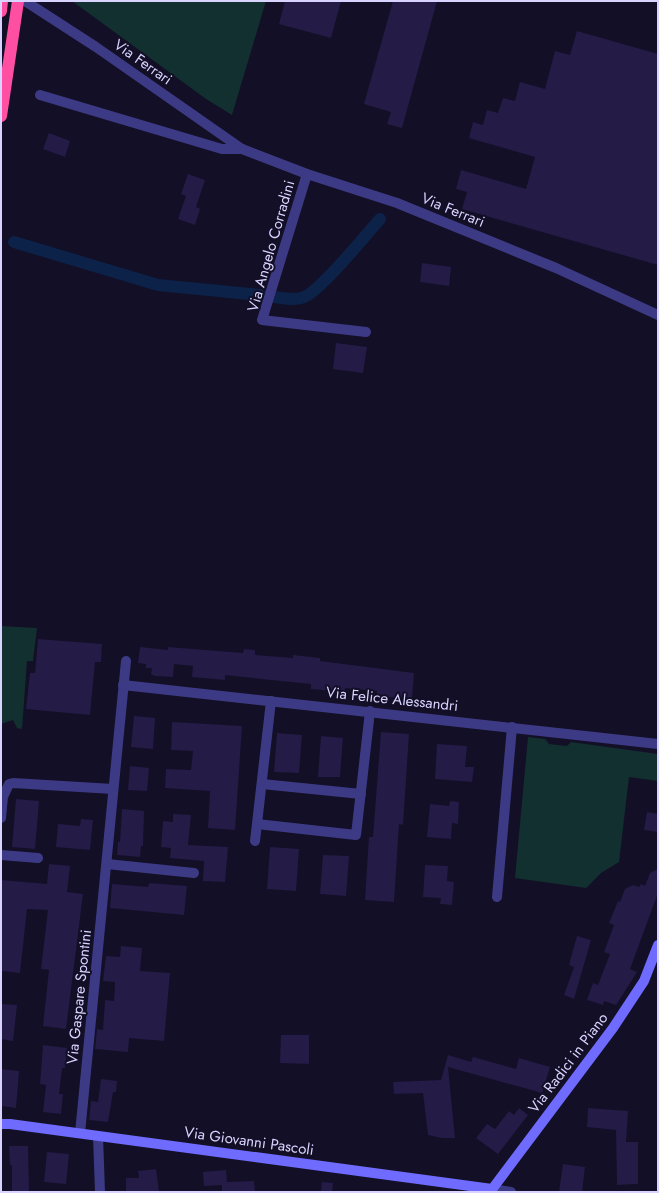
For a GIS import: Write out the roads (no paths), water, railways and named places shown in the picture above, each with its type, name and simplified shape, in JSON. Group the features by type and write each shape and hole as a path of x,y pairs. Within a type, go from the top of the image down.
{"highway":[{"path":"1,11 2,1"},
{"path":"1,116 18,1"}],"street":[{"name":"Via Ferrari","path":"25,1 96,47 242,149 307,174 404,206 556,268 655,312"},
{"name":"Via Ferrari","path":"40,95 222,149 242,149"},
{"name":"Via Angelo Corradini","path":"307,174 262,320 366,332"},
{"name":"Via Gaspare Spontini","path":"80,1133 126,661"},
{"name":"Via Felice Alessandri","path":"123,684 658,744"},
{"path":"256,841 271,701"},
{"path":"257,824 356,835 370,711"},
{"path":"497,898 512,727"},
{"path":"1,818 4,791 9,784 13,783 113,790"},
{"path":"262,784 361,794"},
{"path":"1,854 38,858"},
{"path":"107,864 194,873"},
{"name":"Via Radici in Piano","path":"491,1191 613,1028 644,981 658,945"},
{"name":"Via Giovanni Pascoli","path":"1,1124 80,1133 491,1191"},
{"path":"98,1136 100,1192"},
{"path":"491,1191 510,1192"}],"waterway":[{"path":"273,297 297,299 311,293 343,262 380,219"},
{"path":"14,242 158,285 260,295"}]}
